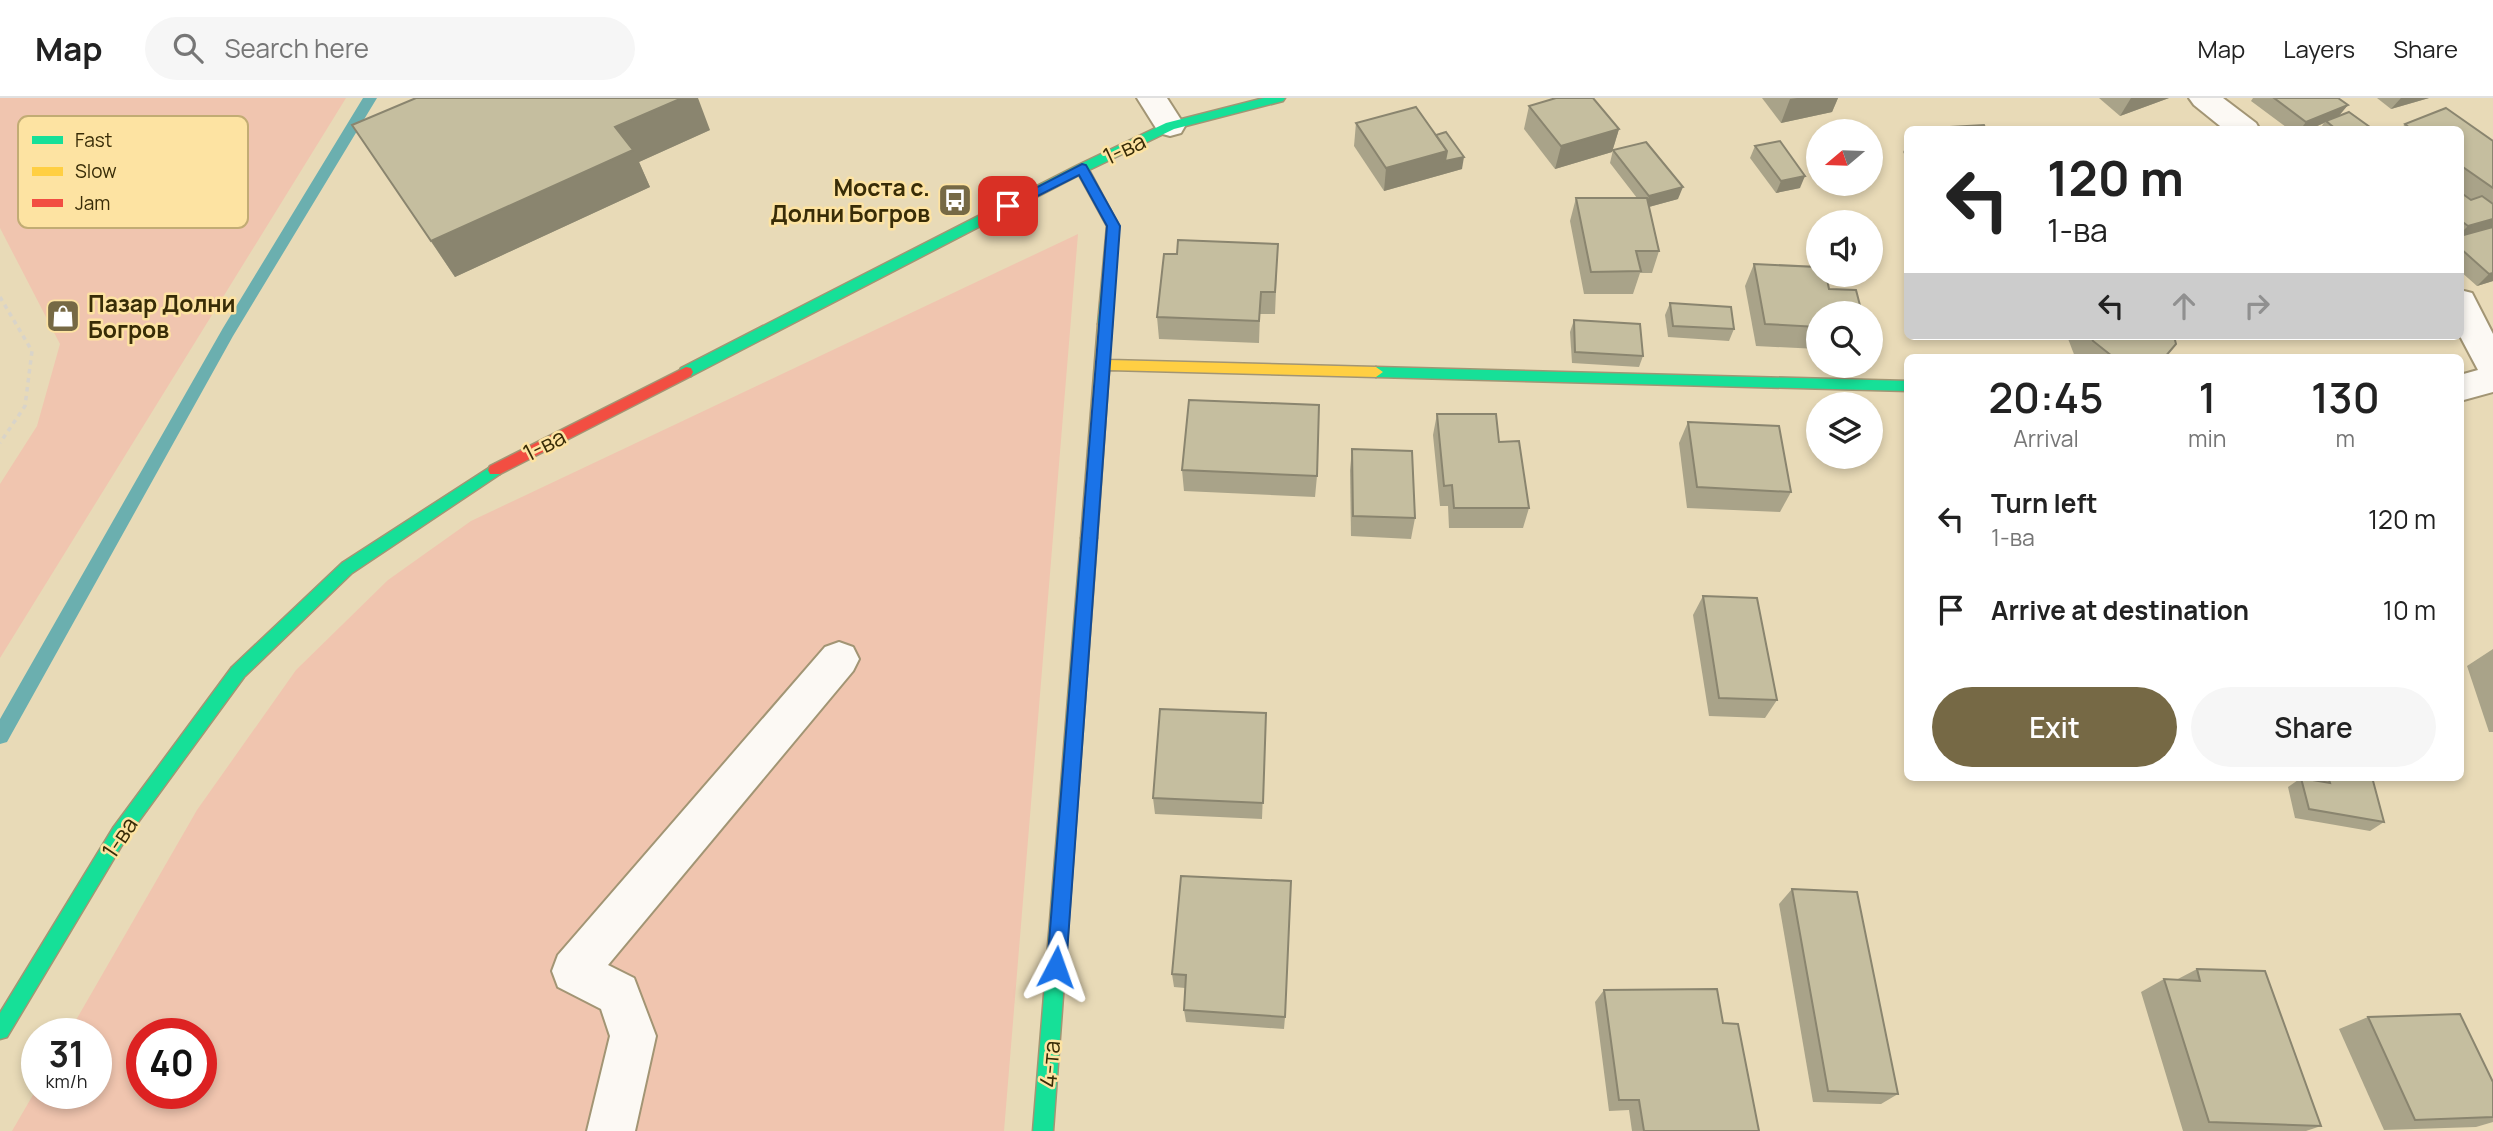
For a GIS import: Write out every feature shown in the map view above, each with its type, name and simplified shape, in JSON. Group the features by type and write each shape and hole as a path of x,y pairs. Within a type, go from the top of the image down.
{"street":[{"path":"1152,98 1170,126"},
{"name":"1-ва","path":"0,1030 119,834 230,683 347,568 492,471 1082,168 1170,126 1279,98"},
{"path":"2204,98 2240,126"},
{"name":"4-та","path":"1044,1131 1113,226 1082,168"},
{"path":"2464,310 2493,367"},
{"path":"1104,365 1904,386"},
{"path":"2464,387 2493,379"},
{"path":"611,1131 634,1036 618,994 574,971 839,659"}],"path":[{"path":"0,297 32,351 25,406 0,443"}],"shaded area":[{"path":"0,98 346,98 0,658 0,484 37,426 60,344 0,228"},
{"path":"1078,234 1004,1131 12,1131 25,1109 112,1109 112,1018 77,1018 197,810 296,670 388,580 471,521"}],"building":[{"path":"416,98 682,98 615,127 633,150 431,241 352,125"},
{"path":"1556,98 1593,98 1619,129 1561,146 1529,106"},
{"path":"2274,98 2338,98 2348,105 2306,122"},
{"path":"1416,107 1447,151 1386,168 1356,123"},
{"path":"2446,108 2493,141 2493,188 2464,168 2464,126 2405,124"},
{"path":"2349,112 2368,126 2332,126 2326,121"},
{"path":"1446,132 1464,157 1445,161 1447,151 1436,135"},
{"path":"1780,141 1805,176 1781,181 1755,146"},
{"path":"1646,142 1683,187 1649,196 1613,150"},
{"path":"2464,195 2471,200 2482,196 2493,204 2493,219 2468,226 2464,223"},
{"path":"1576,198 1647,198 1659,251 1636,251 1641,271 1591,272"},
{"path":"2493,227 2493,273 2489,274 2464,252 2464,235"},
{"path":"1178,240 1278,244 1275,292 1261,292 1259,321 1157,317 1164,254 1177,254"},
{"path":"1754,264 1806,266 1806,287 1856,290 1859,301 1806,301 1806,326 1765,324"},
{"path":"1670,303 1731,307 1734,329 1673,326"},
{"path":"1574,320 1640,324 1643,356 1575,352"},
{"path":"2175,340 2176,344 2168,354 2109,354 2093,341"},
{"path":"1189,400 1319,405 1317,476 1182,470"},
{"path":"1437,414 1496,414 1499,442 1519,441 1529,508 1454,508 1452,485 1444,486"},
{"path":"1688,422 1779,426 1791,492 1697,487"},
{"path":"1352,449 1412,451 1415,518 1353,516"},
{"path":"1703,596 1757,598 1777,700 1719,698"},
{"path":"1160,709 1266,713 1263,803 1153,798"},
{"path":"2302,781 2330,783 2329,781 2373,781 2384,822 2309,809"},
{"path":"1181,876 1291,881 1285,1017 1184,1010 1186,975 1172,974"},
{"path":"1792,889 1857,892 1898,1094 1828,1091"},
{"path":"2197,969 2265,971 2321,1126 2209,1122 2164,979 2200,981"},
{"path":"1717,989 1723,1023 1738,1024 1759,1131 1644,1131 1639,1100 1619,1100 1604,990"},
{"path":"2460,1014 2493,1082 2493,1117 2415,1120 2368,1017"}],"waterway":[{"path":"0,736 228,332 370,98"}],"traffic: fast":[{"path":"686,372 1082,168 1170,126 1279,98"},
{"path":"1082,168 1113,226 1105,324"},
{"path":"1376,372 1904,386"},
{"path":"0,1030 119,834 238,672 347,568 495,470"},
{"path":"1043,1131 1089,538"}],"traffic: slow":[{"path":"1089,538 1105,324"},
{"path":"1104,365 1376,372"}],"traffic: jam":[{"path":"495,470 686,372"}],"place":[{"name":"Моста с. Долни Богров","path":"955,200"},
{"name":"Пазар Долни Богров","path":"63,316"}],"route":[{"path":"1008,206 1082,168 1113,226 1056,967"}]}
